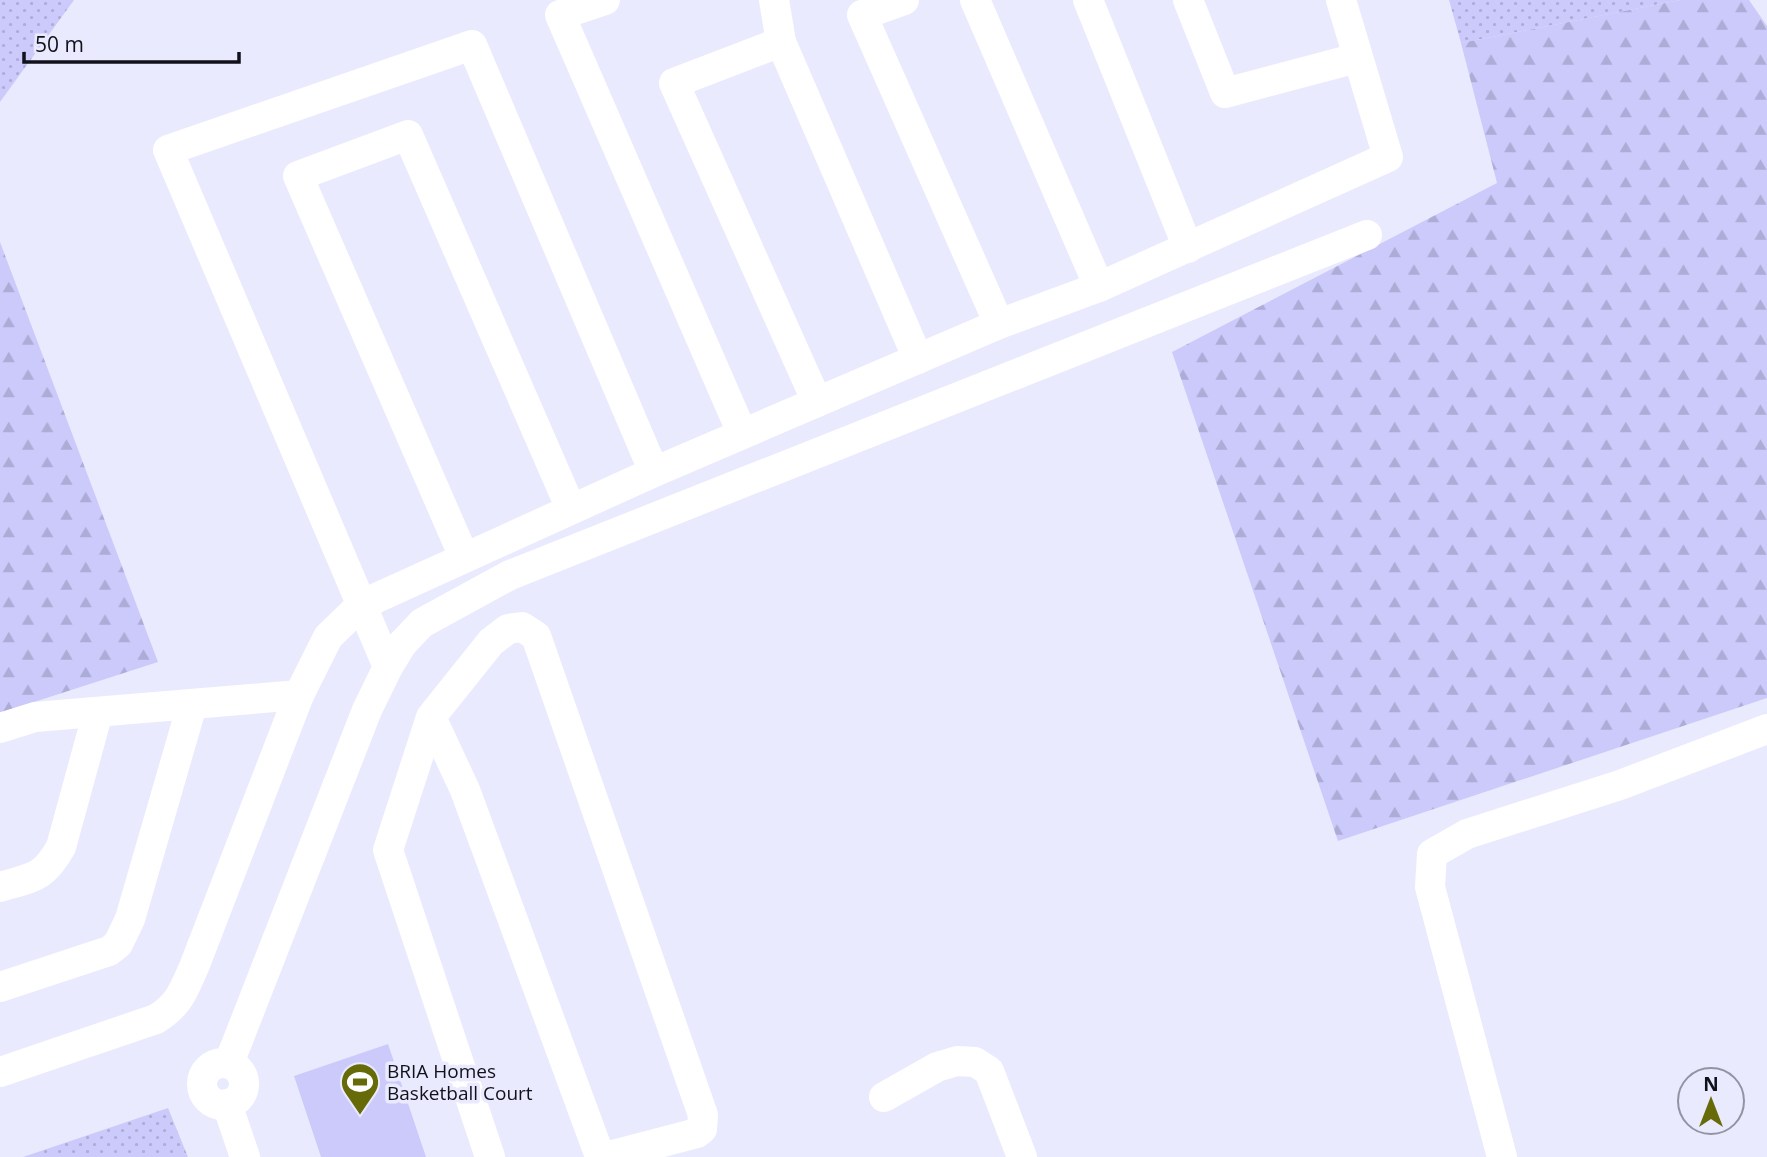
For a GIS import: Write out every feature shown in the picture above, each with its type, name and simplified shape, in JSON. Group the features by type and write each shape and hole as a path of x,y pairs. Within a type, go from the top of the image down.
{"street":[{"path":"605,0 560,15 742,433"},
{"path":"774,0 781,42 918,359"},
{"path":"904,0 862,15 999,324"},
{"path":"975,0 1099,287"},
{"path":"1088,0 1188,248"},
{"path":"1188,0 1225,93 1357,58"},
{"path":"0,1072 156,1019 171,1010 194,967 299,695 328,637 361,605 742,433 999,324 1099,287 1388,157 1340,0"},
{"path":"781,42 674,83 817,402"},
{"path":"388,667 169,150 472,45 654,472"},
{"path":"464,558 298,176 408,135 571,509"},
{"path":"245,1157 227,1104 239,1098 244,1085 240,1071 229,1063 367,710 402,644 422,623 510,575 1367,235"},
{"path":"431,717 465,790 598,1151 610,1156 697,1133 702,1129 703,1115 536,636 522,627 508,629 491,642 431,717 388,850 490,1157"},
{"path":"0,728 35,717 299,695"},
{"path":"0,987 109,951 118,944 130,919 192,705"},
{"path":"0,887 43,874 51,865 61,847 98,712"},
{"path":"1502,1157 1430,887 1432,854 1467,834 1620,785 1767,729"},
{"path":"884,1097 937,1067 957,1061 975,1062 989,1071 1022,1157"}],"green space":[{"path":"0,0 74,0 0,102"},
{"path":"1449,0 1680,0 1461,43"},
{"path":"1680,0 1749,0 1767,26 1767,698 1338,841 1172,352 1497,183 1461,43"},
{"path":"0,242 158,662 0,713"},
{"name":"BRIA Homes Basketball Court","path":"388,1044 426,1157 321,1157 294,1076"},
{"path":"168,1108 188,1157 23,1157"}],"place":[{"name":"BRIA Homes Basketball Court","path":"360,1116"}]}
